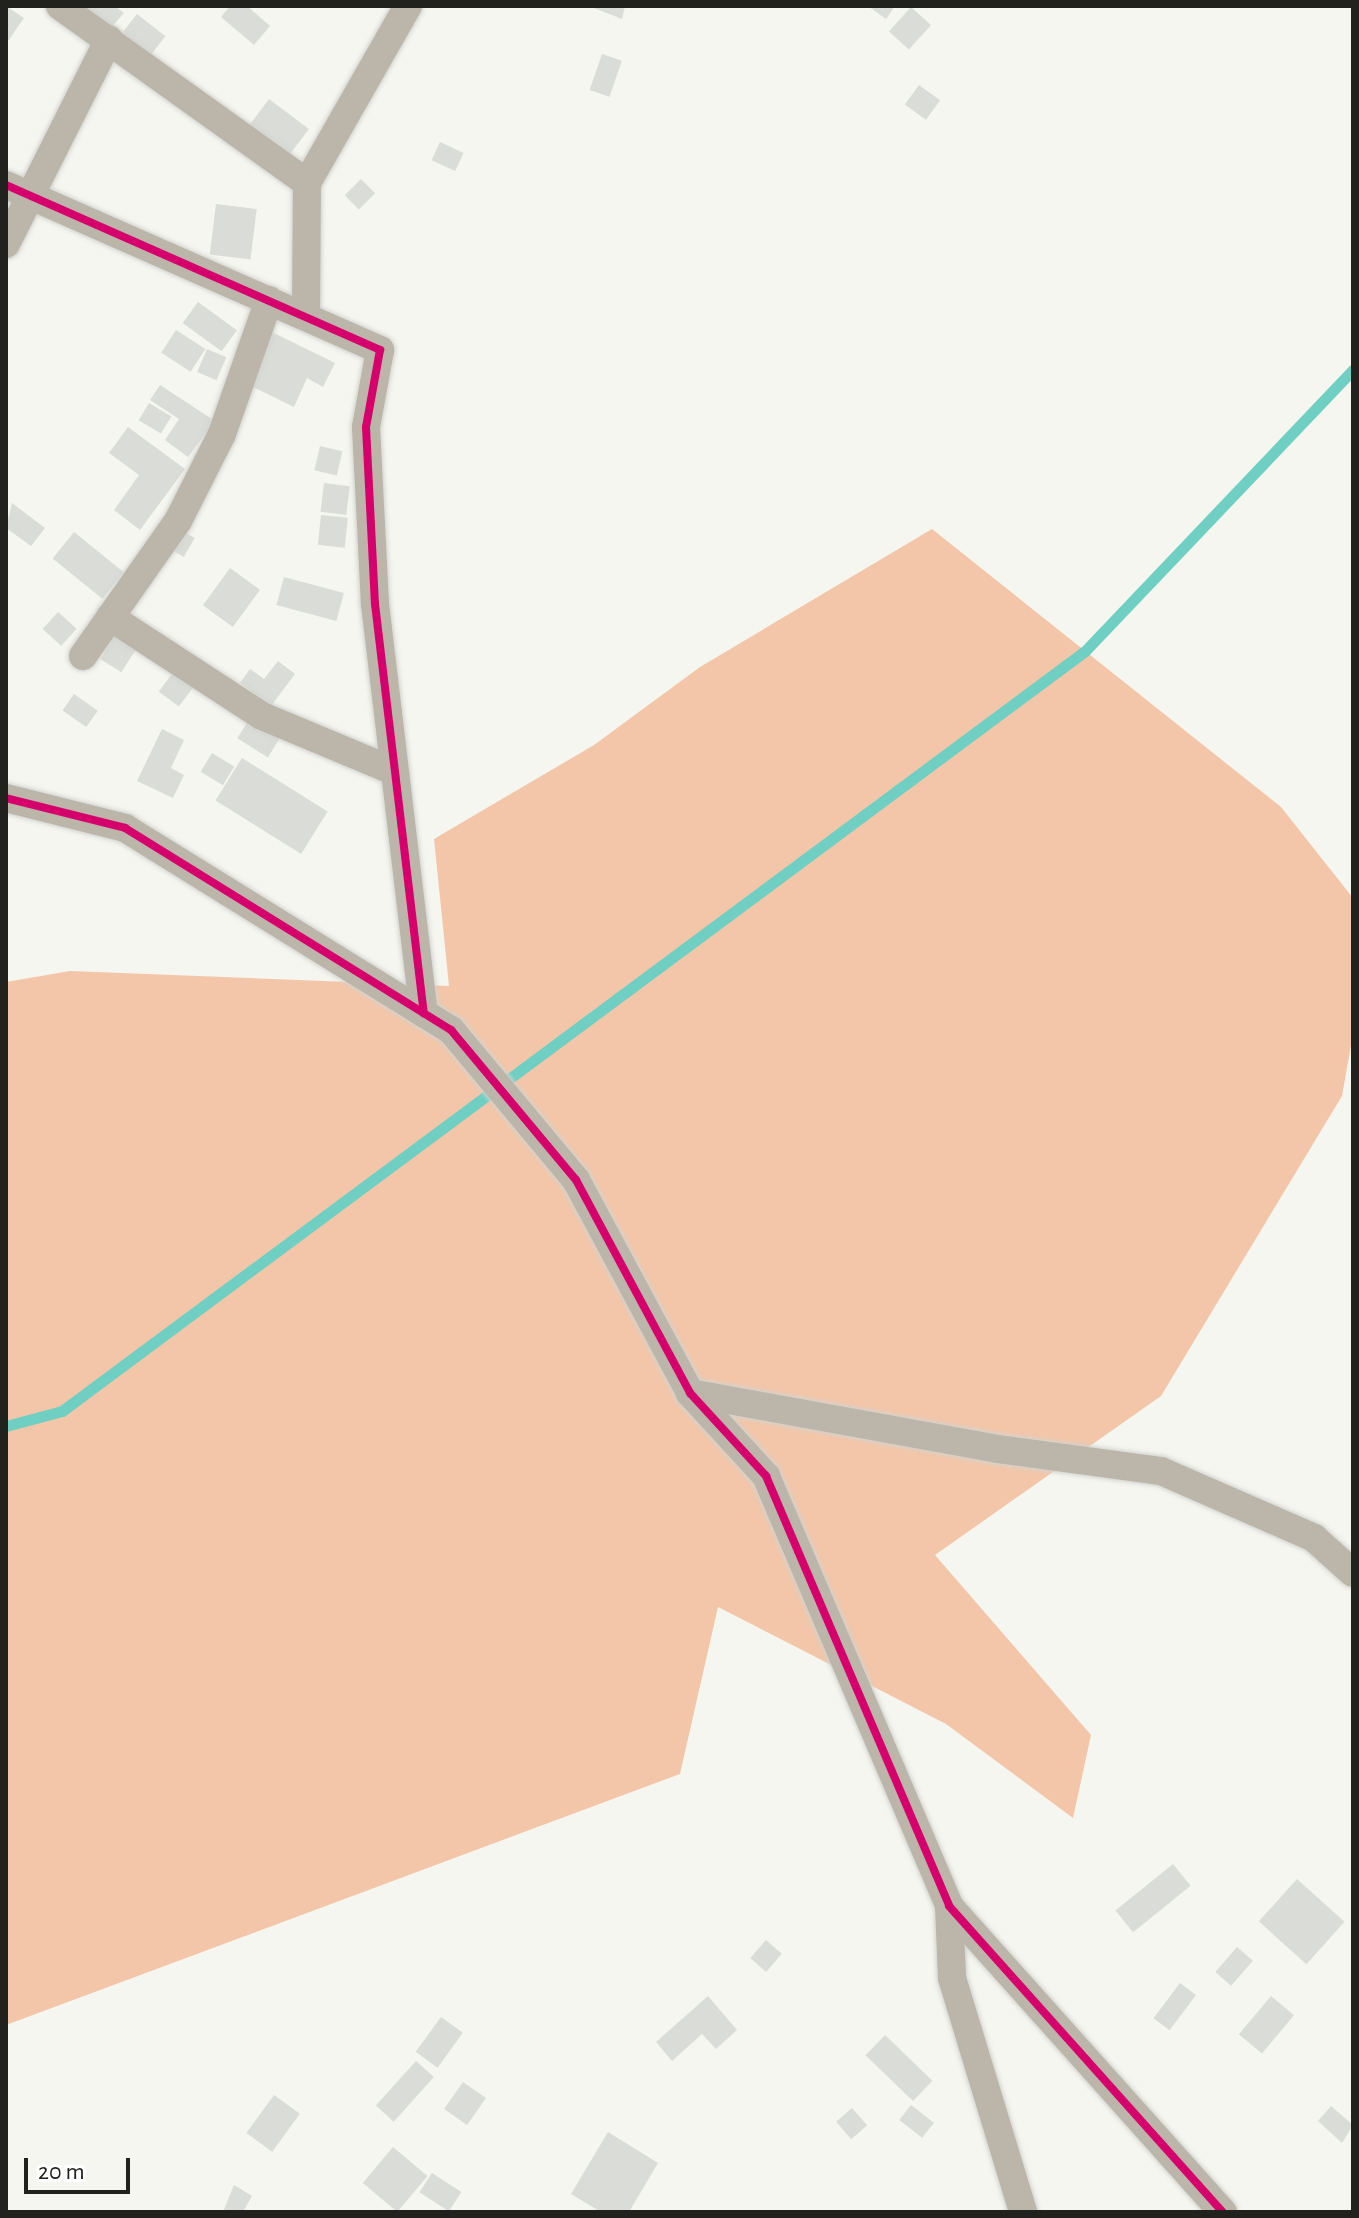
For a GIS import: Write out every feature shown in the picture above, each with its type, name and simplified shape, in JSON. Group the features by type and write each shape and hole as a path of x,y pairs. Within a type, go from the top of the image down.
{"street":[{"path":"60,6 307,183"},
{"path":"306,317 307,183 408,6"},
{"path":"6,244 18,189 109,39"},
{"path":"18,189 380,350 366,427 391,770 424,1013"},
{"path":"83,656 178,521 210,459 269,300"},
{"path":"110,617 262,716 391,770"},
{"path":"6,798 125,828 451,1030 576,1180 690,1393 766,1476 949,1906 1223,2212"},
{"path":"690,1393 998,1449 1161,1471 1314,1538 1353,1573"},
{"path":"949,1906 952,1978 1023,2212"}],"shaded area":[{"path":"932,529 1281,807 1353,898 1353,1034 1342,1096 1161,1396 935,1555 1091,1735 1073,1818 946,1724 718,1607 680,1774 6,2025 6,982 70,971 449,986 434,839 594,745 700,667"}],"building":[{"path":"6,6 24,18 6,44"},
{"path":"80,6 115,6 124,13 108,31"},
{"path":"230,6 247,6 270,26 254,45 221,17"},
{"path":"589,6 625,6 622,19"},
{"path":"868,6 895,6 886,19"},
{"path":"911,7 931,25 909,50 889,32"},
{"path":"137,14 165,36 148,58 120,36"},
{"path":"602,54 622,61 609,97 590,90"},
{"path":"919,85 940,100 926,120 905,104"},
{"path":"269,99 309,129 288,156 249,126"},
{"path":"440,142 464,153 455,171 432,160"},
{"path":"361,179 375,193 359,209 345,195"},
{"path":"216,204 257,209 250,260 210,255"},
{"path":"198,302 237,330 222,351 183,323"},
{"path":"176,330 205,349 191,372 161,353"},
{"path":"272,332 335,363 323,387 307,378 294,407 247,384"},
{"path":"207,349 226,357 217,380 197,372"},
{"path":"160,385 215,421 188,457 165,440 179,419 150,400"},
{"path":"149,403 171,416 161,434 139,420"},
{"path":"128,427 185,469 140,530 114,510 139,475 109,453"},
{"path":"320,446 342,451 337,476 314,470"},
{"path":"324,483 350,486 346,515 320,512"},
{"path":"12,503 45,528 31,546 6,528"},
{"path":"321,515 348,518 345,548 318,545"},
{"path":"174,526 195,538 184,557 163,545"},
{"path":"74,532 124,572 102,599 53,558"},
{"path":"230,568 260,590 233,627 203,605"},
{"path":"284,577 344,593 336,621 276,605"},
{"path":"58,612 77,629 61,646 43,629"},
{"path":"114,637 135,650 121,672 100,659"},
{"path":"278,661 295,674 271,706 240,683 250,669 264,679"},
{"path":"175,670 195,685 179,707 159,692"},
{"path":"74,694 98,711 86,727 63,710"},
{"path":"250,718 281,737 268,757 237,738"},
{"path":"162,729 184,740 171,768 184,775 173,798 137,781"},
{"path":"212,753 234,766 223,785 201,772"},
{"path":"242,758 328,812 301,854 216,800"},
{"path":"1173,1864 1191,1886 1133,1932 1115,1911"},
{"path":"1297,1879 1345,1922 1306,1964 1259,1921"},
{"path":"766,1940 782,1954 766,1972 750,1958"},
{"path":"1237,1947 1253,1961 1231,1986 1215,1972"},
{"path":"1180,1983 1196,1995 1169,2030 1154,2018"},
{"path":"708,1996 737,2030 716,2049 702,2034 672,2061 656,2042"},
{"path":"1271,1996 1294,2015 1262,2054 1239,2034"},
{"path":"441,2017 463,2033 438,2068 416,2052"},
{"path":"885,2035 932,2081 913,2101 866,2055"},
{"path":"416,2061 434,2077 394,2122 376,2106"},
{"path":"463,2082 486,2098 467,2125 444,2109"},
{"path":"274,2095 300,2114 272,2152 246,2133"},
{"path":"911,2105 934,2123 922,2138 899,2120"},
{"path":"1331,2106 1353,2125 1342,2143 1318,2121"},
{"path":"852,2108 867,2125 851,2139 836,2122"},
{"path":"608,2132 658,2163 629,2212 601,2212 571,2194"},
{"path":"393,2147 427,2176 397,2212 363,2183"},
{"path":"432,2173 461,2192 449,2211 419,2192"},
{"path":"234,2185 252,2196 243,2212 223,2212"}],"waterway":[{"path":"6,1426 62,1411 1085,651 1353,370"}],"cycle path":[{"path":"6,185 380,350 366,427 375,604 424,1013"},
{"path":"6,798 125,828 451,1030 576,1180 690,1393 766,1476 949,1906 1223,2212"}]}
